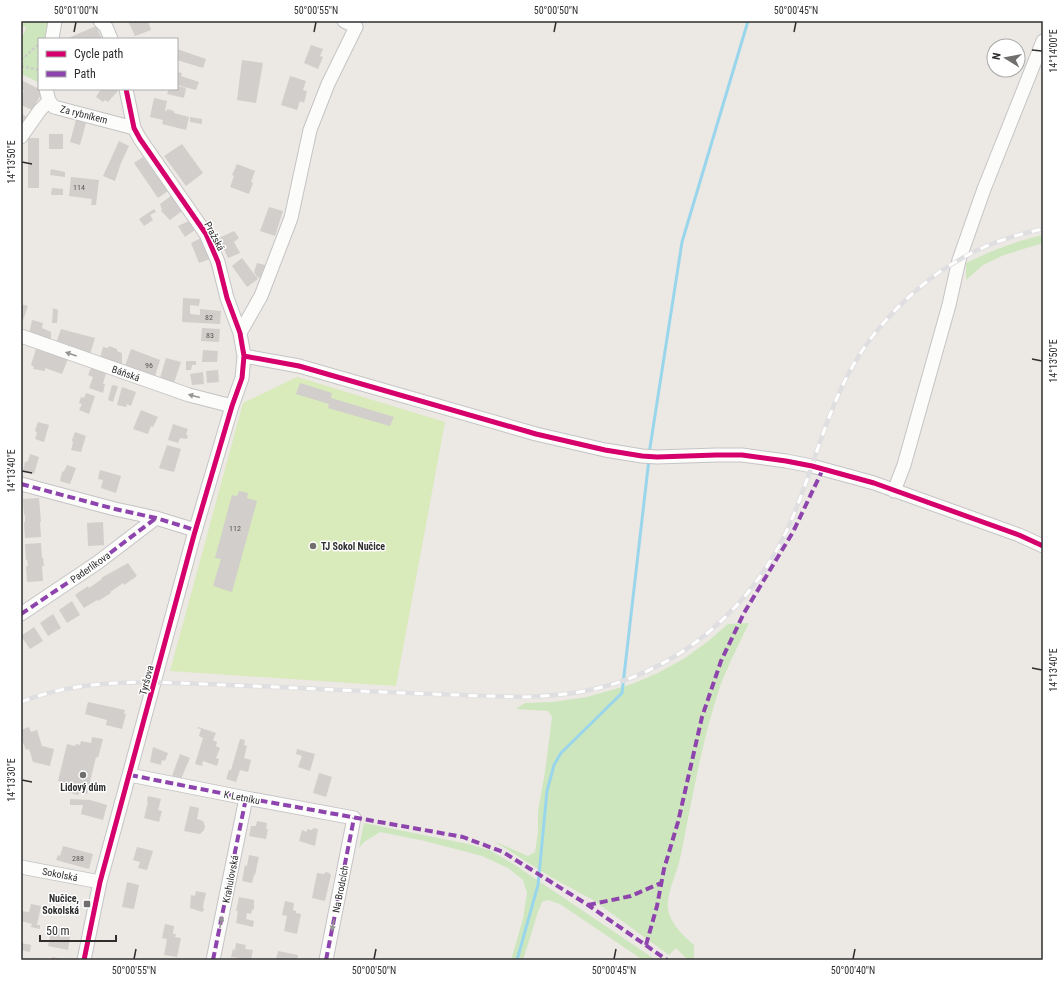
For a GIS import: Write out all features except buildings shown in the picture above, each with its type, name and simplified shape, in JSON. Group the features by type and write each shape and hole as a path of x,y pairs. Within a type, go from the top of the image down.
{"street":[{"path":"52,38 55,21"},
{"path":"100,21 106,27 110,38"},
{"path":"240,333 261,296 291,218 310,130 328,84 356,27 344,21"},
{"path":"894,491 904,465 913,434 949,305 962,248 1043,41"},
{"name":"Pražská","path":"126,90 134,128 140,139 206,234 218,262 227,298 240,333 244,356 242,378 232,406"},
{"path":"21,137 40,110 48,95"},
{"name":"Za rybníkem","path":"48,95 54,107 101,118 134,128"},
{"name":"Báňská","path":"21,336 189,395 232,406"},
{"path":"244,356 299,366 536,434 605,450 657,457 716,454 761,457 812,466 874,483 1019,535 1043,546"},
{"name":"Tyršova","path":"84,960 100,882 195,530 232,406"},
{"path":"21,484 115,509 156,518 195,530"},
{"name":"Paderlíkova","path":"21,614 97,563 156,518"},
{"name":"K Letníku","path":"130,775 354,818"},
{"name":"Krahulovská","path":"213,960 246,798"},
{"name":"Na Brodcích","path":"326,960 354,818"},
{"name":"Sokolská","path":"21,867 100,882"}],"path":[{"path":"21,60 38,45"},
{"path":"21,66 38,70"}],"green space":[{"path":"21,21 51,21 47,38 38,38 38,82 21,74 21,34 24,34 26,27 21,26"},
{"path":"1043,235 1043,243 1004,255 983,265 966,280 966,263 985,254 1023,240"},
{"name":"TJ Sokol Nučice","path":"297,377 445,422 396,686 170,671 243,403"},
{"path":"749,623 726,671 713,708 697,772 679,865 669,897 668,909 672,920 678,929 694,945 694,960 688,960 676,948 669,955 593,900 549,876 494,841 528,856 535,852 538,832 538,811 552,717 548,711 516,709 525,703 553,702 587,697 632,684 658,673 685,658 728,624"},
{"path":"364,823 468,844 489,850 515,865 656,960 643,960 560,904 548,900 542,902 523,960 511,960 523,919 527,893 523,880 508,868 482,856 425,841 380,832 364,842 359,848"}],"waterway":[{"path":"649,454 682,242 748,21"},
{"path":"517,960 538,885 547,791 554,765 561,753 622,693 649,459"}],"railway":[{"path":"21,702 49,693 77,687 135,682 532,697 585,691 618,683 649,670 679,654 706,634 731,612 753,586 772,558 796,509 832,409 859,355 883,323 927,281 959,260 1000,241 1043,229"}],"marked path":[{"path":"646,945 657,906 664,869 678,822 702,717 721,661 744,613 793,532 823,469"},
{"path":"21,484 115,509 156,518 195,530"},
{"path":"21,614 97,563 156,518"},
{"path":"130,775 246,798 463,837 503,852 588,905 667,960"},
{"path":"213,960 246,798"},
{"path":"326,960 354,818"},
{"path":"588,905 631,896 661,883"}],"cycle path":[{"path":"84,960 100,882 194,535 232,406 242,378 244,356 240,333 227,298 218,262 206,234 140,139 134,128 126,90"},
{"path":"244,356 299,366 536,434 605,450 657,457 742,455 812,466 874,483 1019,535 1043,546"}],"place":[{"name":"TJ Sokol Nučice","path":"313,546"},
{"name":"Lidový dům","path":"83,775"},
{"name":"Nučice, Sokolská","path":"87,904"}]}
